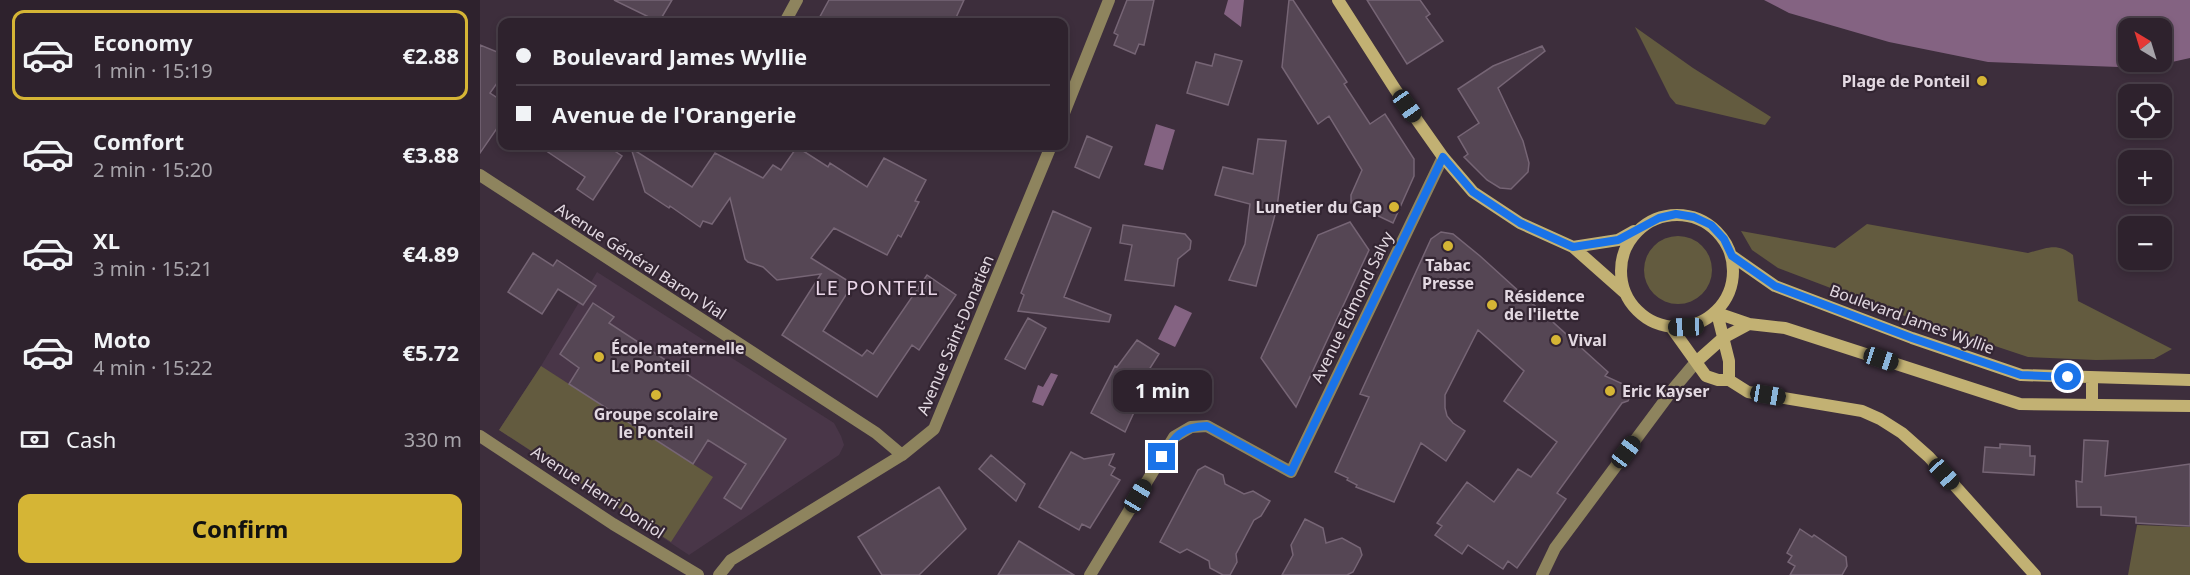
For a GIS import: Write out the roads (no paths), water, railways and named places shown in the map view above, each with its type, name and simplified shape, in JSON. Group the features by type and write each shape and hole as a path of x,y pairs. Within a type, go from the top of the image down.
{"street":[{"path":"787,18 797,0"},
{"path":"1068,103 1109,0"},
{"path":"1338,0 1395,89 1443,157 1473,192 1520,223 1573,247 1625,293 1643,316 1657,324 1671,327 1694,325 1717,313 1732,287 1734,272 1732,256 1724,239 1711,225 1694,217 1676,214 1659,218 1618,240 1573,247"},
{"name":"Avenue Saint-Donatien","path":"719,575 731,560 902,455 934,429 1049,150"},
{"name":"Avenue Edmond Salvy","path":"1090,575 1174,437 1191,427 1207,426 1291,472 1443,157"},
{"name":"Avenue Général Baron Vial","path":"480,175 876,433 902,455"},
{"path":"1625,293 1621,275 1623,256 1630,239 1643,226"},
{"name":"Boulevard James Wyllie","path":"1732,256 1775,286 1912,338 2021,375 2190,380"},
{"path":"1717,313 1749,324 1785,328 2020,404 2190,406"},
{"path":"1717,313 1729,361 1729,380"},
{"path":"1542,575 1555,548 1674,388 1696,362 1723,338 1749,324"},
{"path":"1671,327 1706,376 1718,380 1729,380 1748,392 1862,411 1902,433 1929,457 2035,575"},
{"path":"2092,378 2092,405"},
{"name":"Avenue Henri Doniol","path":"480,436 614,524 698,575"}],"place":[{"name":"Plage de Ponteil","path":"1982,81"},
{"name":"Lunetier du Cap","path":"1394,207"},
{"name":"Tabac Presse","path":"1448,246"},
{"name":"Résidence de l'ilette","path":"1492,305"},
{"name":"Vival","path":"1556,340"},
{"name":"École maternelle Le Ponteil","path":"599,357"},
{"name":"Eric Kayser","path":"1610,391"},
{"name":"Groupe scolaire le Ponteil","path":"656,395"}],"district":[{"name":"LE PONTEIL","path":"877,287"}]}
